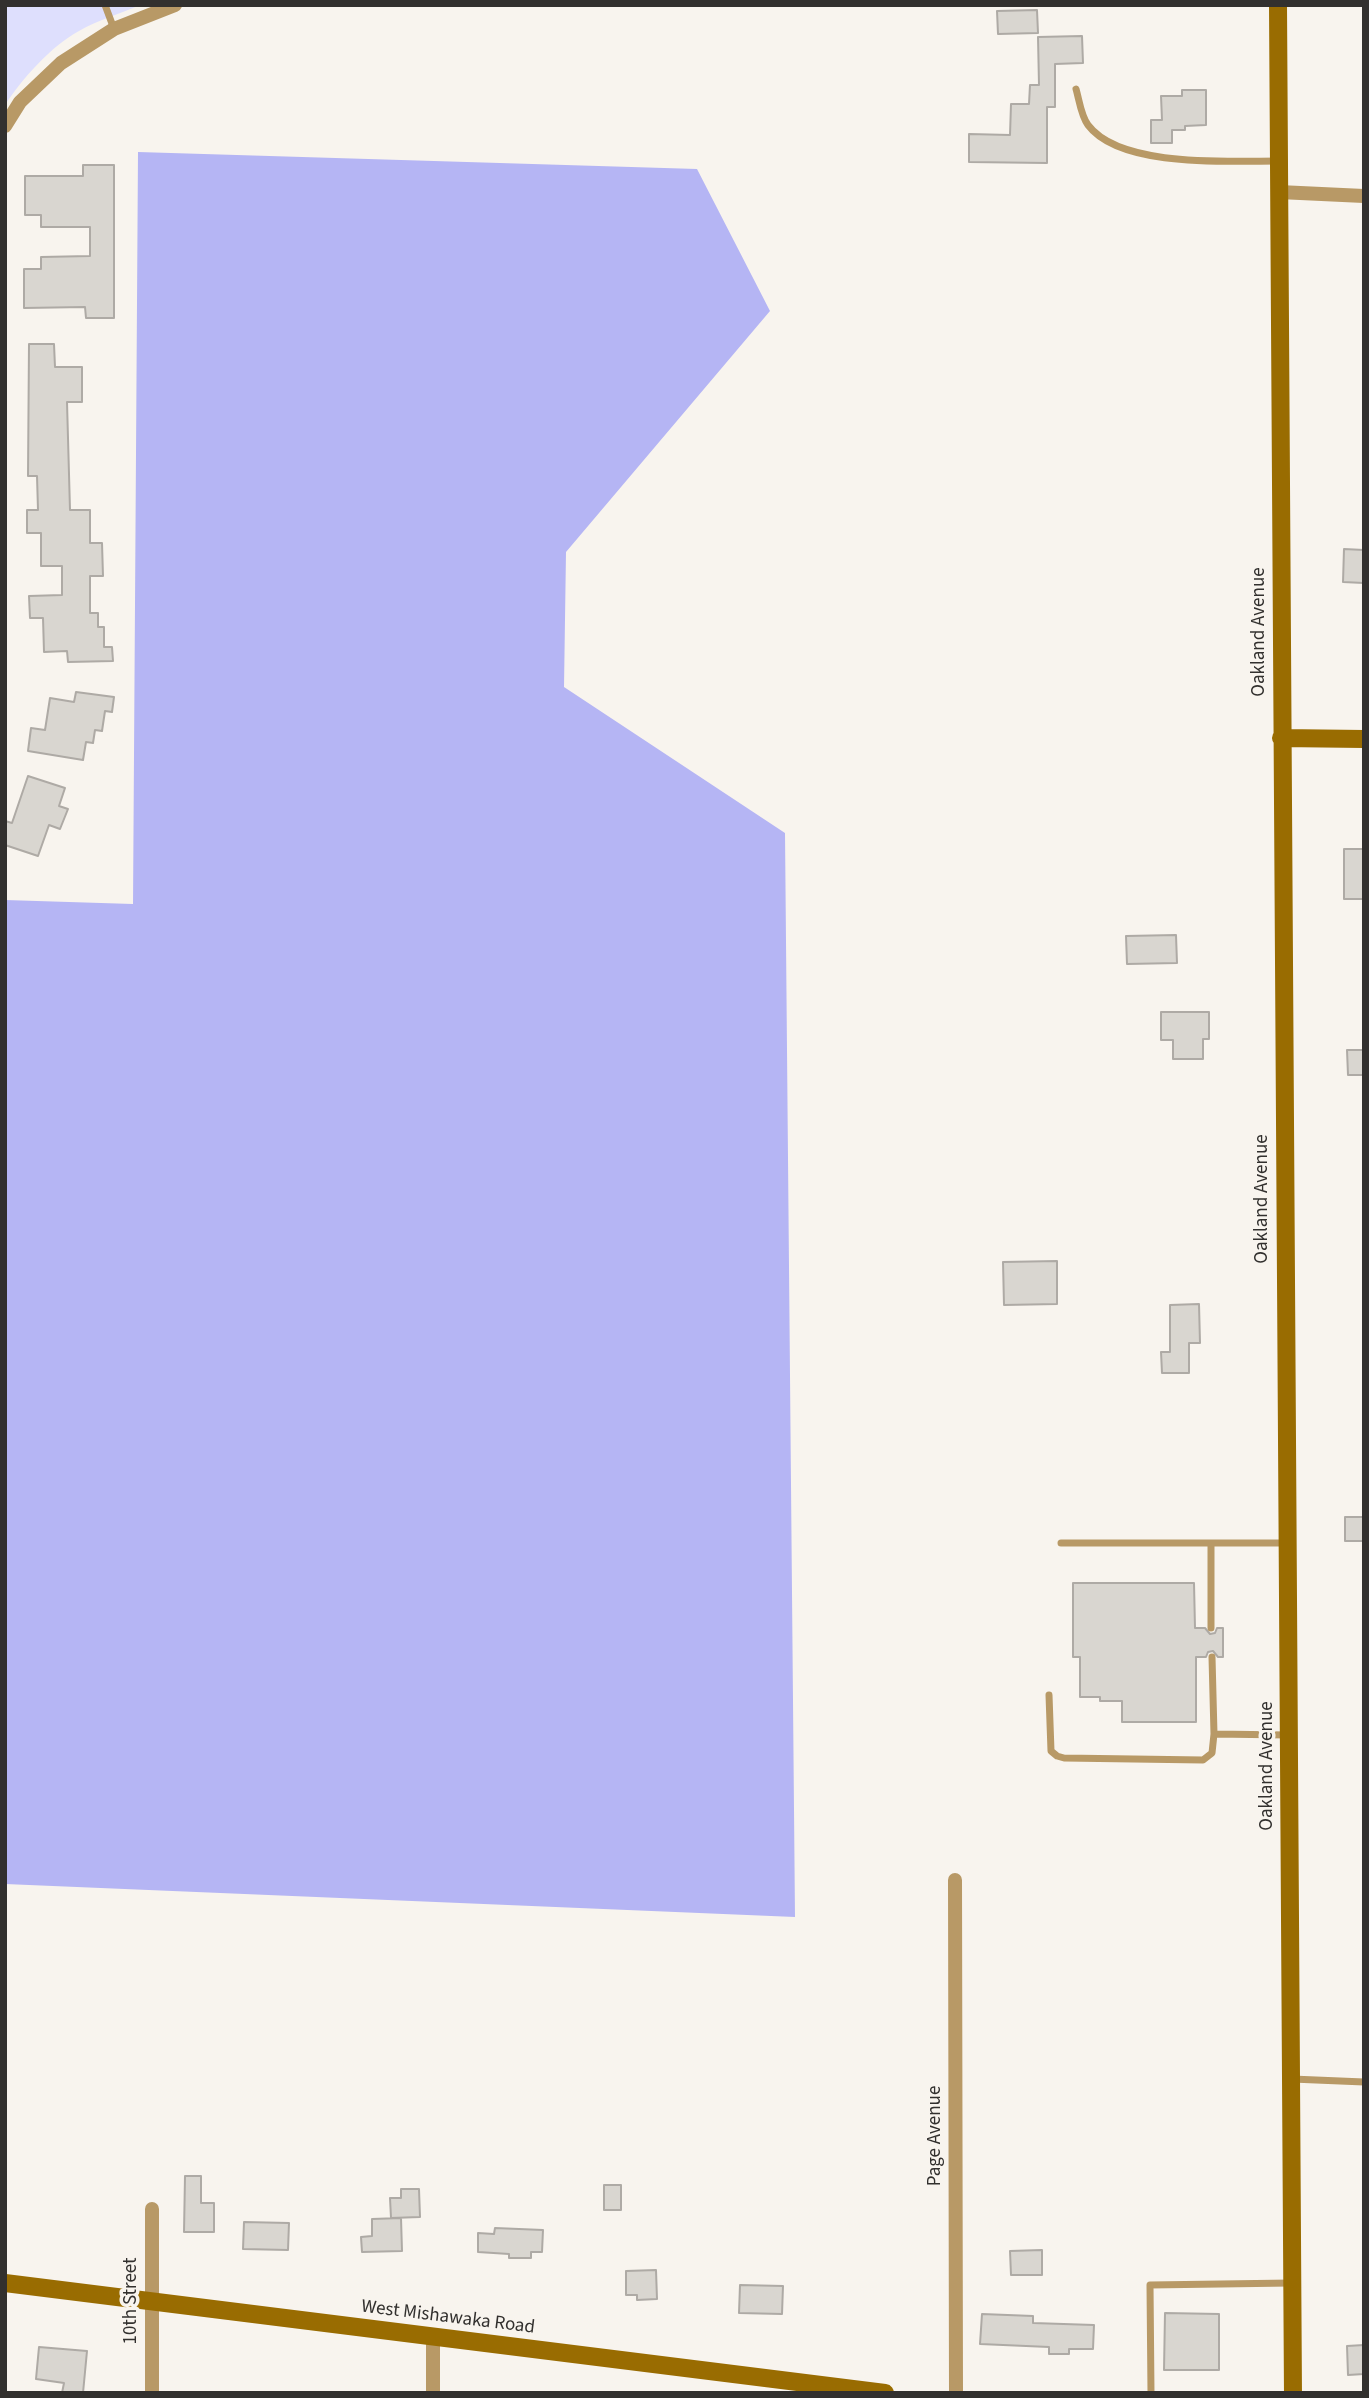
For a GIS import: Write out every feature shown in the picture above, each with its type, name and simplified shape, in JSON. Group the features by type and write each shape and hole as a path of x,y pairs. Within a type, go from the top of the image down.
{"street":[{"path":"5,126 20,102 61,64 114,29 175,5"},
{"name":"Oakland Avenue","path":"1278,5 1293,2393"},
{"path":"1279,192 1364,196"},
{"path":"1281,738 1364,739"},
{"name":"Page Avenue","path":"955,1880 956,2393"},
{"name":"10th Street","path":"152,2209 152,2393"},
{"name":"West Mishawaka Road","path":"5,2283 885,2393"},
{"path":"433,2337 433,2393"}],"lane":[{"path":"105,5 114,29"},
{"path":"1076,89 1087,124 1104,139 1141,154 1187,160 1279,161"},
{"path":"1061,1543 1287,1543"},
{"path":"1211,1543 1211,1629"},
{"path":"1049,1695 1051,1751 1057,1756 1203,1760 1212,1753 1214,1734 1212,1657"},
{"path":"1214,1734 1289,1735"},
{"path":"1291,2079 1364,2082"},
{"path":"1151,2393 1150,2285 1292,2283"}],"shaded area":[{"path":"5,5 140,5 68,37 38,64 5,105"},
{"path":"138,152 697,169 770,311 566,552 564,687 785,833 795,1917 5,1884 5,900 133,904"}],"building":[{"path":"1037,10 1038,33 998,34 997,11"},
{"path":"1082,36 1083,63 1055,64 1055,107 1047,107 1047,163 969,162 969,134 1010,135 1011,104 1029,104 1030,85 1039,85 1038,37"},
{"path":"1182,90 1206,90 1206,125 1172,130 1172,143 1151,143 1151,120 1162,120 1161,96 1182,96"},
{"path":"83,165 114,165 114,318 86,318 85,307 24,308 24,269 41,269 41,257 90,256 90,227 41,227 41,215 25,215 25,176 83,176"},
{"path":"29,344 54,344 55,367 82,367 82,402 67,402 70,510 90,510 90,543 102,543 103,576 90,576 90,613 98,613 98,627 104,627 104,647 112,647 113,661 68,662 67,651 44,652 43,618 30,618 29,596 62,595 62,566 41,566 41,533 27,533 27,510 38,510 37,476 28,476"},
{"path":"1344,549 1364,550 1364,583 1343,582"},
{"path":"76,692 114,697 112,712 105,711 102,731 95,730 93,743 86,742 83,760 28,751 31,728 45,730 50,698 74,702"},
{"path":"28,776 65,788 59,806 68,809 60,829 49,825 38,856 5,845 5,821 12,823"},
{"path":"1344,849 1364,849 1364,899 1344,899"},
{"path":"1176,935 1177,963 1127,964 1126,936"},
{"path":"1161,1012 1209,1012 1209,1039 1203,1039 1203,1059 1173,1059 1173,1040 1161,1040"},
{"path":"1347,1050 1364,1050 1364,1075 1348,1075"},
{"path":"1057,1261 1057,1304 1004,1305 1003,1262"},
{"path":"1199,1304 1200,1343 1189,1343 1189,1373 1162,1373 1161,1352 1170,1352 1170,1305"},
{"path":"1345,1517 1364,1517 1364,1541 1345,1541"},
{"path":"1073,1583 1194,1583 1195,1628 1205,1628 1210,1634 1215,1633 1217,1628 1223,1628 1223,1657 1218,1657 1213,1651 1208,1652 1206,1657 1196,1657 1196,1722 1122,1722 1122,1701 1080,1697 1080,1657 1073,1657"},
{"path":"185,2176 201,2176 201,2203 214,2203 214,2232 184,2232"},
{"path":"604,2185 621,2185 621,2210 604,2210"},
{"path":"401,2189 419,2189 420,2217 391,2218 390,2198 401,2198"},
{"path":"401,2218 402,2251 362,2252 361,2237 372,2236 372,2219"},
{"path":"244,2222 289,2223 288,2250 243,2249"},
{"path":"495,2228 543,2230 542,2252 531,2252 531,2258 509,2258 509,2254 478,2252 478,2233 494,2234"},
{"path":"1042,2250 1042,2275 1011,2275 1010,2251"},
{"path":"656,2270 657,2299 637,2300 637,2295 626,2295 626,2271"},
{"path":"740,2285 783,2286 782,2314 739,2313"},
{"path":"1165,2313 1219,2314 1219,2370 1164,2370"},
{"path":"982,2314 1033,2316 1033,2323 1094,2325 1093,2349 1069,2349 1069,2354 1049,2354 1049,2347 980,2344"},
{"path":"1364,2345 1364,2374 1348,2375 1347,2346"},
{"path":"39,2347 87,2351 83,2393 62,2393 64,2383 36,2379"}]}
